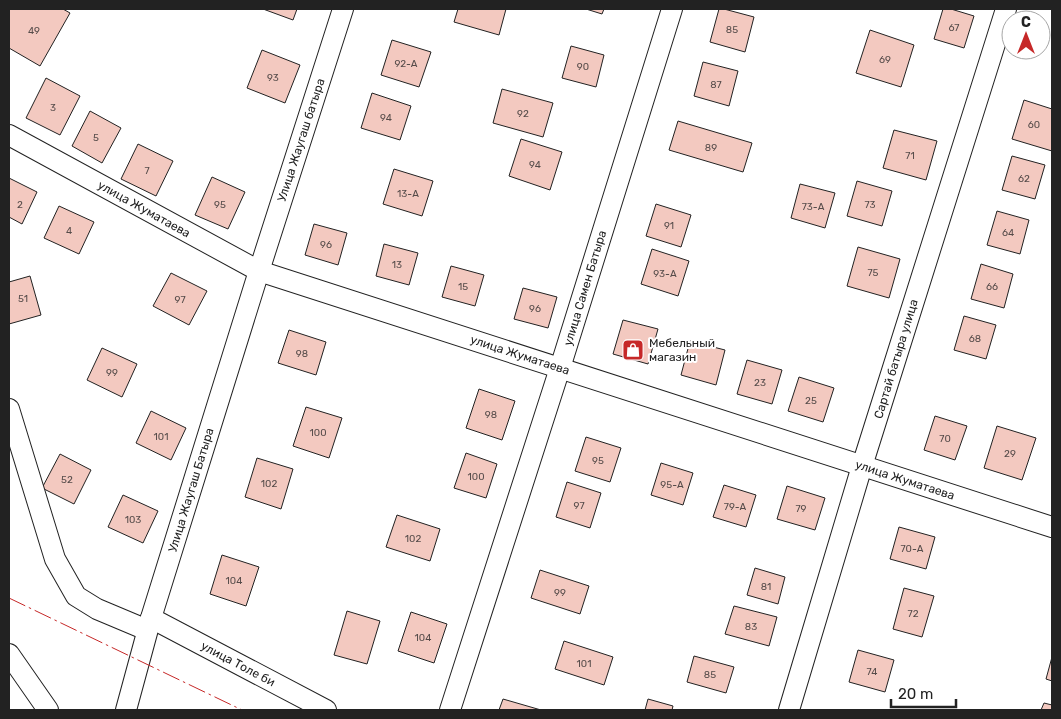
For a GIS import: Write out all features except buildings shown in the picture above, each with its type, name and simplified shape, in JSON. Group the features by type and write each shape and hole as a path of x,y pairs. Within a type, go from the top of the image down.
{"street":[{"name":"Улица Жаугаш батыра","path":"259,271 343,9"},
{"name":"улица Самен Батыра","path":"450,710 560,368 672,9"},
{"name":"Сартай батыра улица","path":"789,710 862,466 1006,9"},
{"name":"улица Жуматаева","path":"9,135 259,271 1052,528"},
{"name":"Улица Жаугаш Батыра","path":"126,710 149,624 259,271"},
{"name":"улица Толе би","path":"9,409 55,559 76,596 97,610 149,624 326,710"},
{"path":"9,654 48,710"}],"power":[{"path":"9,598 242,710"}],"place":[{"name":"Мебельный магазин","path":"633,350"}]}
